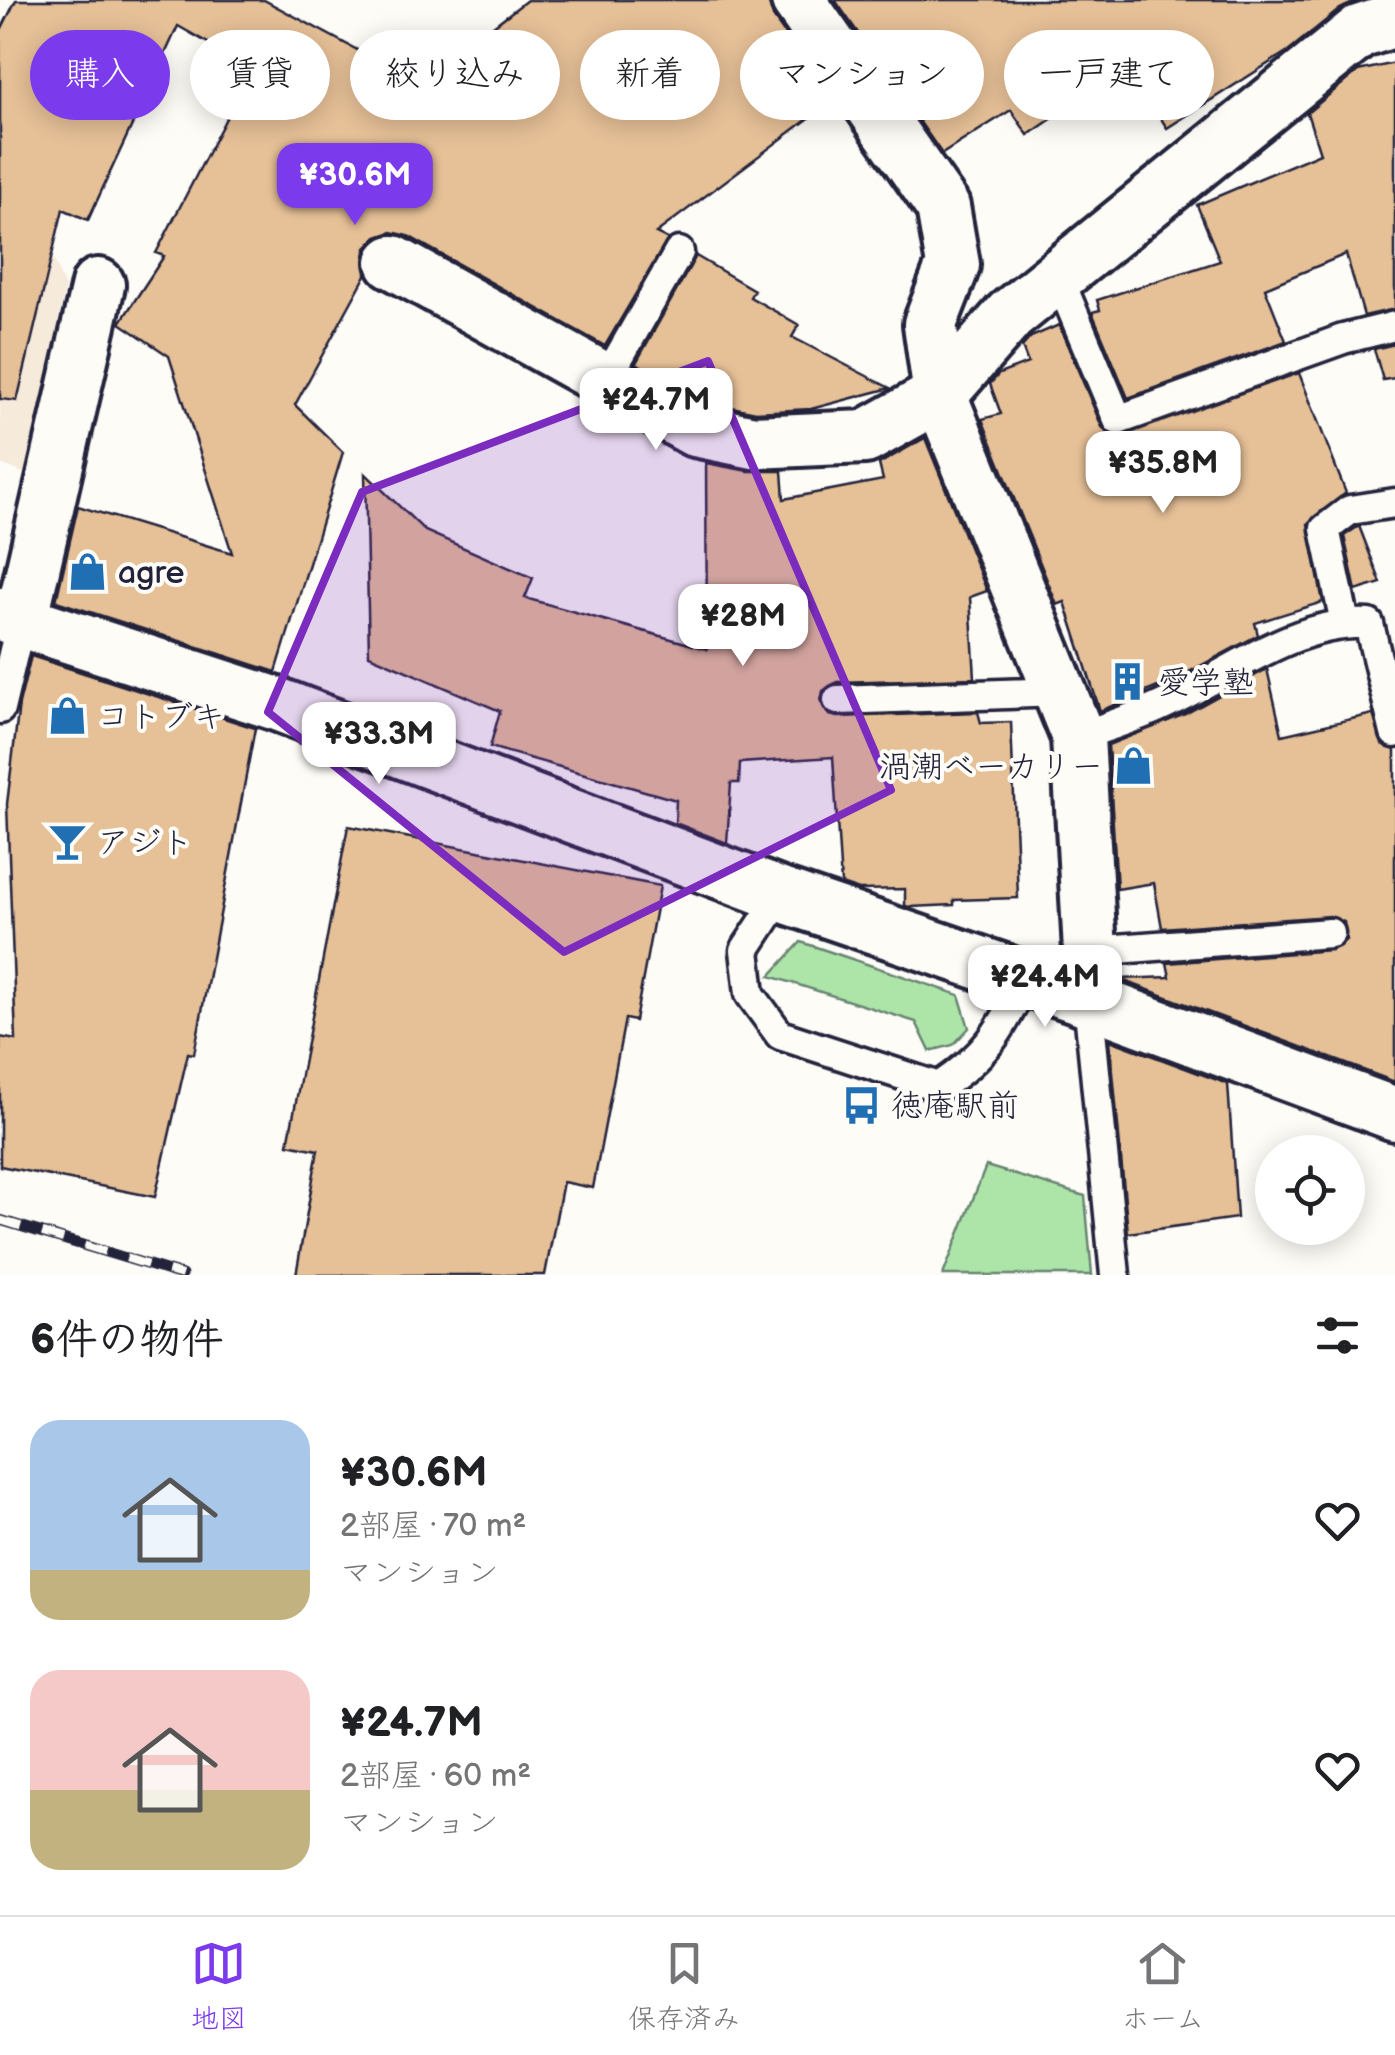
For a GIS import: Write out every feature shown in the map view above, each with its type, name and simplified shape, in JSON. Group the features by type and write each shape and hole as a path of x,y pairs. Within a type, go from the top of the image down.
{"street":[{"path":"798,0 944,207 953,265 930,324 940,395 1069,714 1089,975"},
{"path":"393,262 695,430 754,442 865,437 940,395 1010,315 1365,17"},
{"path":"98,285 10,618 274,703 780,895 1024,982 1089,975 1395,1114"}],"lane":[{"path":"607,378 679,252"},
{"path":"1058,276 1118,420 1343,338 1395,326"},
{"path":"1346,623 1325,529 1350,510 1395,503"},
{"path":"0,709 10,618"},
{"path":"838,700 1069,714 1154,710 1301,636 1346,623 1369,624 1395,733"},
{"path":"780,895 745,950 750,994 780,1035 939,1087 973,1063 1000,1032 1024,982"},
{"path":"1116,1275 1089,975 1330,933"}],"highlighted area":[{"path":"708,361 891,790 564,952 268,712 362,492"}],"shaded area":[{"path":"0,103 35,250 54,259 65,288 27,474 0,464"}],"green space":[{"path":"801,942 959,995 969,1028 953,1045 930,1051 916,1022 770,976"},
{"path":"986,1166 1085,1196 1092,1275 943,1275"}],"building":[{"path":"16,0 264,0 320,30 190,33 178,26 170,43 170,30 30,30 30,120 134,120 88,220 63,209 17,401 0,399 0,32"},
{"path":"527,0 768,0 782,30 740,30 740,120 807,120 656,233 668,239 605,346 408,236 392,232 377,237 366,248 366,275 295,405 343,452 276,672 56,601 78,506 232,553 169,356 120,323 164,256 156,253 225,120 330,120 330,35 350,46 350,120 560,120 560,30 488,30"},
{"path":"835,0 1360,0 1340,9 1288,51 1214,98 1214,30 1004,30 1004,114 942,154 918,120 984,120 984,30 856,30"},
{"path":"1395,63 1395,309 1364,316 1346,254 1265,288 1286,341 1128,398 1092,312 1100,310 1097,300 1220,261 1197,205 1320,153 1307,113 1358,71"},
{"path":"1018,120 1050,120 1028,135"},
{"path":"1162,120 1180,120 1167,128"},
{"path":"696,256 754,290 750,297 799,325 792,337 890,388 811,409 756,412 706,402 636,363"},
{"path":"1059,325 1102,427 1114,437 1299,373 1346,493 1308,524 1323,602 1255,623 1258,635 1170,682 1100,711 1065,602 1057,605 982,419 1001,414 990,384 999,374 1028,363 1022,347 1031,337"},
{"path":"1395,344 1395,378 1383,380 1374,349"},
{"path":"925,438 987,591 970,597 975,678 837,682 823,691 821,702 829,715 838,717 978,712 981,723 1011,722 1018,898 954,900 954,905 910,907 905,906 905,889 859,890 841,884 833,757 740,763 739,783 731,783 727,843 675,823 676,800 490,747 500,711 369,655 365,473 425,531 533,578 525,598 707,649 706,463 748,471 782,471 784,499 883,480 879,464"},
{"path":"1359,526 1381,583 1356,591 1344,536"},
{"path":"31,656 255,728 194,1054 188,1053 155,1197 0,1166 0,1037 16,1040 7,804 19,704"},
{"path":"1267,669 1282,735 1373,714 1382,744 1395,750 1395,1082 1119,979 1170,977 1167,963 1331,950 1346,940 1344,922 1330,916 1162,928 1154,883 1117,889 1108,745 1185,714"},
{"path":"348,826 660,886 635,1021 625,1019 593,1188 563,1182 545,1275 296,1275 318,1150 288,1144"},
{"path":"1110,1040 1228,1084 1237,1218 1128,1233"}],"railway":[{"path":"0,1220 182,1275"}],"place":[{"name":"agre","path":"88,572"},
{"name":"愛学塾","path":"1128,682"},
{"name":"コトブキ","path":"67,716"},
{"name":"渦潮ベーカリー","path":"1133,766"},
{"name":"アジト","path":"67,842"},
{"name":"徳庵駅前","path":"861,1105"}]}
